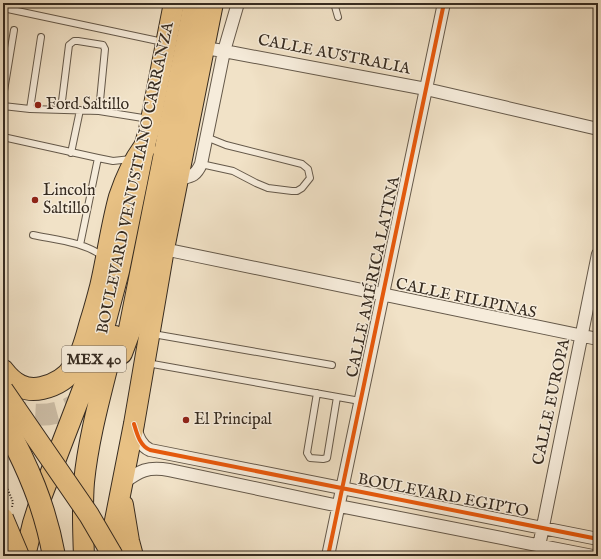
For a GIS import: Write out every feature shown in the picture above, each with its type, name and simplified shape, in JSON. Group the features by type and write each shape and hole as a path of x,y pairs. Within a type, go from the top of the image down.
{"highway":[{"path":"121,353 130,329 195,3"},
{"path":"3,371 15,384 29,389 37,389 50,386 60,381 75,367 88,333 101,286 120,198 130,171 145,139"},
{"path":"3,421 35,486 43,509 54,556"}],"main road":[{"name":"BOULEVARD VENUSTIANO CARRANZA","path":"23,554 42,495 99,347 119,271 174,3"},
{"name":"MEX 40","path":"108,556 134,424 164,249 213,3"},
{"path":"84,556 82,511 84,482 92,427 133,265 151,164 145,139"},
{"path":"3,390 89,515 113,556"},
{"path":"122,486 129,541 134,556"},
{"name":"MEX 40","path":"7,513 23,554"}],"street":[{"path":"178,179 195,174 201,164 224,50 238,3"},
{"name":"CALLE AMÉRICA LATINA","path":"328,556 444,3"},
{"name":"CALLE AUSTRALIA","path":"204,48 224,50 426,89 598,129"},
{"name":"CALLE FILIPINAS","path":"164,249 598,339"},
{"name":"CALLE EUROPA","path":"538,551 598,254"},
{"name":"BOULEVARD EGIPTO","path":"134,424 142,444 150,450 598,539"},
{"name":"BOULEVARD EGIPTO","path":"122,486 137,473 146,469 158,468 339,506 538,551 593,556"}],"lane":[{"path":"334,3 338,17"},
{"path":"3,8 167,43"},
{"path":"3,97 14,30"},
{"path":"30,109 41,37"},
{"path":"61,110 69,45 78,41 103,45 105,49 98,111"},
{"path":"3,106 30,109 98,111 145,139 113,160 71,153 3,137"},
{"path":"71,153 80,110"},
{"path":"201,164 233,171 268,188 297,191 302,188 310,178 308,169 302,164 226,145 206,137"},
{"path":"80,245 98,158"},
{"path":"34,234 91,248 106,259"},
{"path":"150,333 332,366"},
{"path":"144,363 360,401"},
{"path":"317,393 306,453 310,458 327,458 338,397"}],"path":[{"path":"3,478 13,502 7,513"}],"tunnel":[{"path":"3,408 27,414 48,414 69,408 90,395"}],"cycle path":[{"path":"328,556 444,3"},
{"path":"134,424 141,443 150,450 598,539"}],"place":[{"name":"Ford Saltillo","path":"38,105"},
{"name":"Lincoln Saltillo","path":"35,200"},
{"name":"El Principal","path":"186,420"}]}
